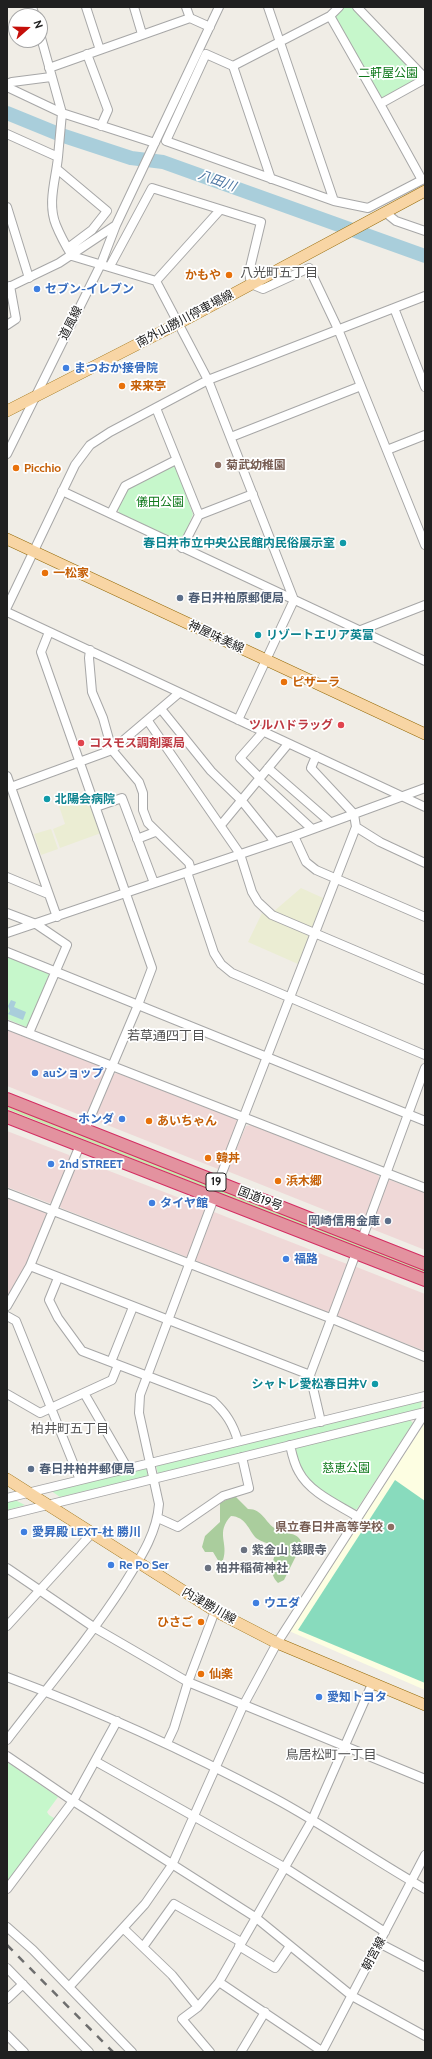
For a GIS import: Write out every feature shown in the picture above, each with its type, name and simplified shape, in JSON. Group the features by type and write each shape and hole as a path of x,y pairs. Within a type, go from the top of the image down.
{"highway":[{"name":"国道19号","path":"7,1099 425,1264"},
{"name":"国道19号","path":"7,1117 425,1280"}],"main road":[{"name":"南外山勝川停車場線","path":"7,410 179,324 425,191"},
{"name":"神屋味美線","path":"7,538 425,734"},
{"name":"内津勝川線","path":"7,1479 215,1611 277,1643 425,1705"}],"street":[{"path":"86,7 100,50"},
{"path":"134,7 142,34"},
{"path":"186,7 190,18"},
{"name":"道風線","path":"7,454 101,264 116,225 219,7"},
{"path":"268,7 334,201"},
{"path":"233,66 330,16 339,7"},
{"path":"357,7 425,78 380,104"},
{"path":"271,179 233,66 206,54 166,141 271,179 334,201 368,208 422,180 330,16"},
{"path":"49,68 190,18 210,27"},
{"path":"44,48 62,116 57,169 53,187 52,209 56,224 70,252 101,264 156,281 208,380 294,600 238,720"},
{"path":"87,54 108,110 101,126"},
{"path":"7,85 12,82 51,77"},
{"path":"7,85 62,116 101,126 155,143"},
{"path":"7,134 58,157"},
{"path":"57,169 107,211 92,230 70,252"},
{"path":"110,266 152,188 262,222 249,272 251,284 263,289 309,268 338,330 425,545"},
{"path":"7,207 10,228 28,278"},
{"path":"156,281 220,210"},
{"path":"386,213 396,221 425,231"},
{"path":"7,326 16,319 9,287 28,278 116,225"},
{"path":"7,607 35,552 75,465 90,445 208,380 425,296"},
{"path":"394,308 425,387"},
{"path":"230,437 361,386"},
{"path":"156,408 199,516"},
{"path":"387,450 425,435"},
{"path":"110,514 124,486 176,460"},
{"path":"62,491 425,661"},
{"path":"182,548 199,516 253,494"},
{"path":"361,630 425,605"},
{"path":"7,612 425,807"},
{"path":"49,632 40,652 152,968 86,1130"},
{"path":"90,650 92,692 103,718 112,750 139,782 143,793 143,810 148,823 155,832 189,863 189,871 214,953 222,964 232,972 425,1055"},
{"path":"11,787 112,750 148,721 179,693"},
{"path":"161,708 211,771 242,801 275,842"},
{"path":"148,721 240,854 252,892 264,909 272,915 425,980"},
{"path":"263,732 240,758 259,779 312,829"},
{"path":"221,825 288,744"},
{"path":"218,1183 356,827 354,814 311,768 316,756"},
{"path":"268,768 330,822"},
{"path":"7,776 57,917"},
{"path":"7,933 294,836 425,788"},
{"path":"96,807 122,798 154,883"},
{"path":"356,827 380,842 425,863"},
{"path":"137,839 155,832"},
{"path":"294,836 306,862 316,870 425,917"},
{"path":"7,877 48,894"},
{"path":"7,913 36,924 41,929 57,937 67,945 29,1033"},
{"path":"7,952 268,1056 425,1121"},
{"path":"7,1025 425,1188"},
{"path":"362,1239 385,1173 425,1068"},
{"path":"7,1306 30,1266 80,1145"},
{"path":"7,1193 330,1318 425,1357"},
{"path":"7,1740 95,1628 138,1562 153,1533 158,1518 159,1504 140,1413 140,1395 214,1198"},
{"path":"321,1422 310,1374 330,1318 356,1253"},
{"path":"30,1266 310,1374"},
{"path":"58,1278 49,1300 58,1318 82,1351 213,1401 226,1413 234,1426 238,1441"},
{"path":"7,1394 40,1414 112,1380 114,1363 133,1307"},
{"path":"7,1316 16,1321 80,1480"},
{"path":"84,1393 128,1469"},
{"path":"7,1515 48,1505 238,1441 425,1396"},
{"path":"7,1498 128,1469 152,1471 242,1457 425,1412"},
{"path":"69,1987 145,1904 172,1865 244,1706 277,1643 425,1412"},
{"path":"290,1445 299,1473 305,1481 321,1494 358,1517"},
{"path":"158,1518 178,1527 223,1496 249,1488 242,1457"},
{"path":"7,1626 92,1533"},
{"path":"7,1568 95,1628 188,1682 425,1780"},
{"path":"166,1743 174,1728 188,1682 215,1611"},
{"path":"7,1677 45,1691 166,1743 275,1799 425,1889"},
{"path":"210,2052 182,2019 198,2007 218,1982 312,1820 372,1684"},
{"path":"7,1889 73,1801 117,1721"},
{"path":"7,1756 73,1801 255,1917 352,1996 425,2036"},
{"path":"95,1761 284,1867 385,1932"},
{"name":"朝宮線","path":"323,2052 425,1855"},
{"path":"143,1947 174,1904 240,1944 275,1968 290,1946"},
{"path":"7,1927 69,1987 132,2052"},
{"path":"123,1928 172,1975 198,2007"},
{"path":"379,1943 425,1967"},
{"path":"7,1968 89,2052"},
{"path":"218,1982 323,2052"},
{"path":"7,1999 23,1984"},
{"path":"241,2052 265,2012"},
{"path":"7,2035 24,2052"}],"shaded area":[{"path":"87,795 101,833 60,848 53,829 65,824 59,806"},
{"path":"51,829 58,849 41,855 34,834"},
{"path":"301,888 323,898 313,926 309,928 273,912"},
{"path":"262,913 307,934 309,937 298,964 248,942"},
{"path":"7,1030 105,1068 107,1072 88,1116 85,1117 7,1086"},
{"path":"117,1073 236,1119 238,1123 221,1167 218,1169 97,1121 95,1117 113,1074"},
{"path":"251,1125 378,1175 380,1179 363,1223 360,1224 227,1171 246,1126"},
{"path":"7,1131 69,1155 71,1158 53,1202 49,1203 7,1187"},
{"path":"78,1159 206,1208 187,1257 61,1208 59,1205"},
{"path":"390,1180 425,1193 425,1250 372,1229 370,1225 386,1181"},
{"path":"7,1197 46,1212 47,1216 27,1265 7,1297"},
{"path":"214,1212 347,1264 348,1266 330,1310 327,1312 197,1261 195,1259"},
{"path":"354,1266 425,1294 425,1351 338,1317 337,1313"},
{"name":"県立春日井高等学校","path":"425,1423 425,1690 289,1631"}],"green space":[{"name":"二軒屋公園","path":"344,7 351,7 419,76 418,80 384,99 381,98 335,19 336,15"},
{"name":"儀田公園","path":"172,465 175,466 193,514 183,539 179,541 119,513 118,509 127,489"},
{"path":"7,954 48,972 49,975 29,1026 26,1027 7,1019"},
{"path":"7,1106 425,1270 425,1274 7,1109"},
{"path":"422,1400 421,1409 158,1474 156,1465"},
{"name":"慈恵公園","path":"410,1420 413,1423 357,1509 354,1510 325,1493 310,1480 299,1462 295,1450 298,1447"},
{"path":"146,1467 148,1476 60,1497 50,1490"},
{"name":"県立春日井高等学校","path":"395,1480 425,1501 425,1683 298,1630"},
{"path":"232,1497 236,1497 248,1509 257,1511 276,1529 295,1535 300,1540 302,1544 284,1580 278,1583 273,1575 272,1567 276,1550 274,1546 256,1538 246,1524 236,1517 231,1516 226,1522 224,1528 223,1533 225,1548 223,1560 219,1562 213,1552 205,1552 202,1547 205,1536 220,1522 220,1503"},
{"path":"15,1500 25,1505 7,1510 7,1501"},
{"path":"7,1762 58,1797 47,1812 57,1820 7,1885"}],"water":[{"path":"11,1000 16,1002 14,1007 26,1012 23,1020 8,1014 10,1011 8,1006"}],"waterway":[{"name":"八田川","path":"7,113 61,135 131,158 163,162 425,256"}],"railway":[{"path":"7,1945 113,2052"}],"place":[{"name":"かもや","path":"229,275"},
{"name":"セブン-イレブン","path":"37,289"},
{"name":"まつおか接骨院","path":"66,368"},
{"name":"来来亭","path":"122,386"},
{"name":"菊武幼稚園","path":"218,465"},
{"name":"Picchio","path":"16,468"},
{"name":"春日井市立中央公民館内民俗展示室","path":"343,543"},
{"name":"一松家","path":"45,573"},
{"name":"春日井柏原郵便局","path":"180,598"},
{"name":"リゾートエリア英富","path":"258,635"},
{"name":"ピザーラ","path":"284,682"},
{"name":"ツルハドラッグ","path":"341,725"},
{"name":"コスモス調剤薬局","path":"81,743"},
{"name":"北陽会病院","path":"47,799"},
{"name":"auショップ","path":"35,1073"},
{"name":"ホンダ","path":"122,1119"},
{"name":"あいちゃん","path":"149,1121"},
{"name":"韓丼","path":"208,1158"},
{"name":"2nd STREET","path":"51,1164"},
{"name":"浜木郷","path":"278,1181"},
{"name":"タイヤ館","path":"152,1203"},
{"name":"岡崎信用金庫","path":"388,1221"},
{"name":"福路","path":"286,1259"},
{"name":"シャトレ愛松春日井V","path":"375,1384"},
{"name":"春日井柏井郵便局","path":"31,1469"},
{"name":"県立春日井高等学校","path":"391,1527"},
{"name":"愛昇殿 LEXT-杜 勝川","path":"24,1532"},
{"name":"紫金山 慈眼寺","path":"244,1550"},
{"name":"Re Po Ser","path":"111,1565"},
{"name":"柏井稲荷神社","path":"208,1568"},
{"name":"ウエダ","path":"256,1603"},
{"name":"ひさご","path":"201,1622"},
{"name":"仙楽","path":"201,1674"},
{"name":"愛知トヨタ","path":"319,1697"}],"district":[{"name":"八光町五丁目","path":"279,273"},
{"name":"若草通四丁目","path":"166,1036"},
{"name":"柏井町五丁目","path":"70,1429"},
{"name":"鳥居松町一丁目","path":"331,1755"}]}
